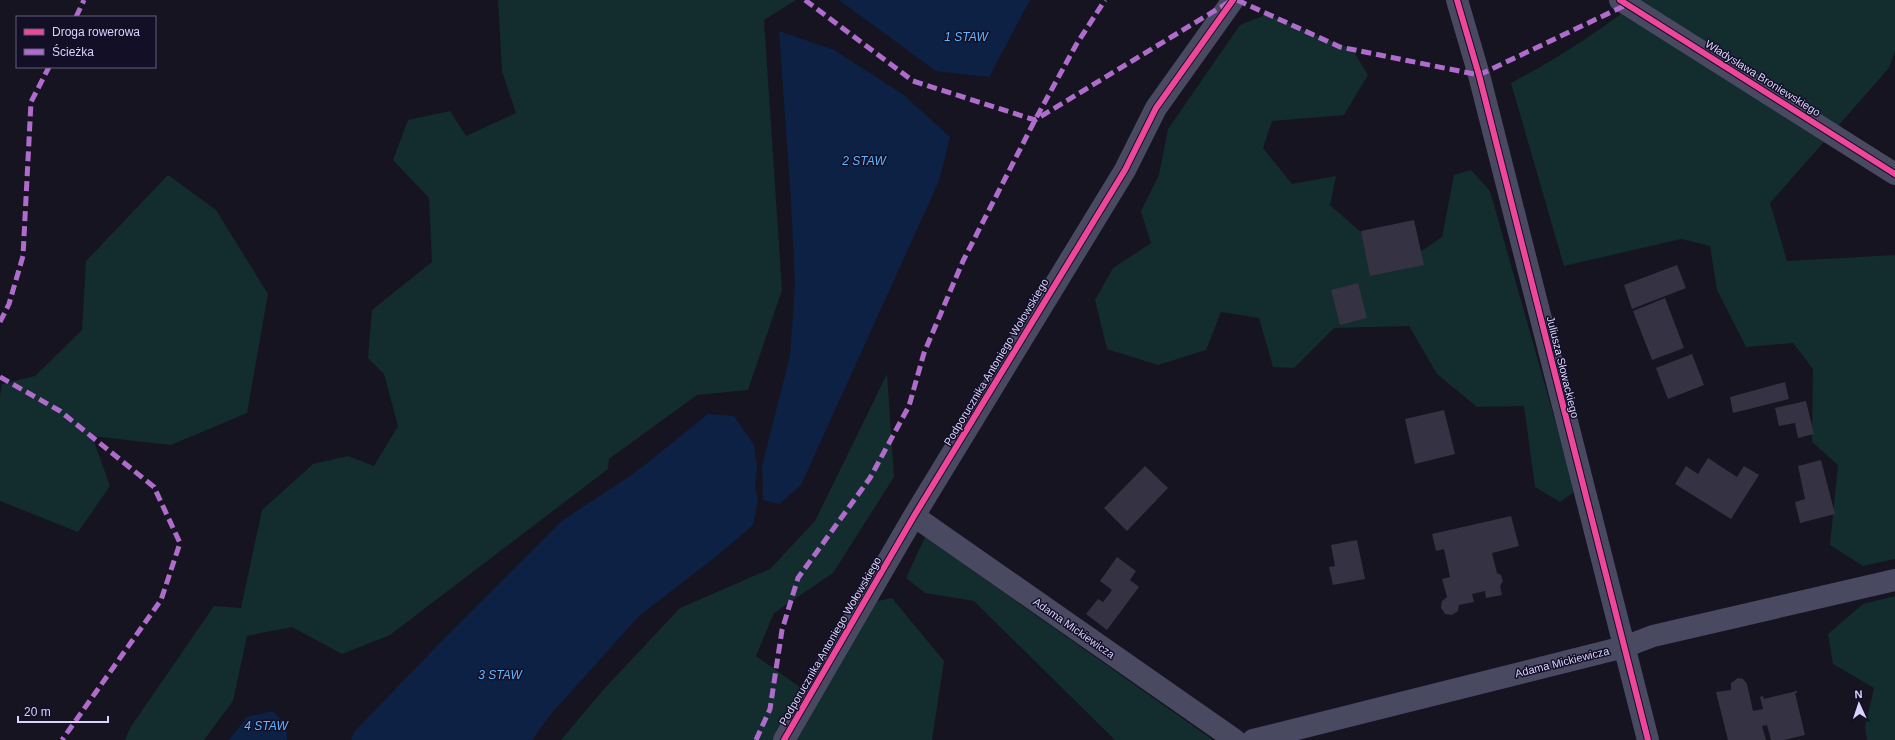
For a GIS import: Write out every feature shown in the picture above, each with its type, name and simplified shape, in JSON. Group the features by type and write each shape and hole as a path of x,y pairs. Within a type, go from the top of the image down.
{"street":[{"name":"Podporucznika Antoniego Wołowskiego","path":"784,740 914,516 1125,170 1156,108 1233,0"},
{"name":"Juliusza Słowackiego","path":"1457,0 1481,82 1648,740"},
{"name":"Władysława Broniewskiego","path":"1620,0 1895,174"},
{"name":"Adama Mickiewicza","path":"914,516 1235,740"},
{"name":"Adama Mickiewicza","path":"1253,740 1624,647 1653,636 1895,580"}],"green space":[{"path":"498,0 796,0 764,20 782,290 748,390 697,395 609,459 608,469 390,635 342,654 292,627 247,636 233,701 204,740 125,740 130,728 214,606 241,608 262,510 313,464 348,456 374,466 398,426 384,374 368,358 372,310 432,262 429,198 393,160 408,120 450,111 466,136 516,113 502,71"},
{"path":"1639,0 1895,0 1895,51 1889,68 1770,203 1787,261 1895,255 1895,559 1863,566 1830,545 1838,465 1812,442 1813,369 1793,343 1746,347 1717,290 1710,246 1681,239 1564,266 1511,83 1577,44"},
{"path":"1268,14 1352,49 1368,75 1344,115 1272,121 1263,148 1292,184 1336,176 1330,205 1370,240 1395,269 1442,237 1454,175 1471,170 1490,191 1575,491 1560,502 1535,487 1524,406 1477,407 1437,374 1409,326 1334,328 1294,368 1273,367 1259,318 1221,312 1206,350 1158,365 1107,349 1095,300 1113,268 1151,243 1141,211 1159,175 1168,129 1240,25"},
{"path":"168,175 216,210 268,294 247,413 171,445 92,436 110,486 78,532 0,501 0,396 2,384 35,376 82,330 86,261"},
{"path":"887,374 894,477 833,573 774,613 756,656 807,692 868,603 892,598 944,661 932,740 561,740 604,689 680,608 770,569 815,521"},
{"path":"925,537 1213,740 1115,740 974,601 925,593 906,578"},
{"path":"1895,596 1895,740 1867,740 1865,727 1874,688 1833,664 1828,634 1863,604"}],"water":[{"name":"1 STAW","path":"839,0 1030,0 989,77 936,71"},
{"name":"2 STAW","path":"779,31 834,50 904,95 950,137 939,181 801,485 779,504 763,500 762,466 790,356 795,285 791,201"},
{"name":"3 STAW","path":"708,414 734,416 754,445 757,466 755,488 758,500 753,525 718,555 639,616 551,714 532,740 351,740 354,732 433,650 563,520 636,472"},
{"name":"4 STAW","path":"273,711 286,725 287,740 229,740 247,717"}],"building":[{"path":"1414,220 1424,265 1370,276 1361,231"},
{"path":"1677,265 1686,288 1632,309 1624,285"},
{"path":"1358,283 1367,318 1340,325 1331,290"},
{"path":"1665,298 1684,348 1652,360 1633,311"},
{"path":"1692,354 1704,385 1668,399 1656,368"},
{"path":"1785,382 1789,399 1733,413 1730,397"},
{"path":"1806,401 1814,434 1798,438 1795,423 1779,426 1775,408"},
{"path":"1444,410 1455,454 1415,464 1405,419"},
{"path":"1708,458 1737,477 1744,466 1759,475 1731,519 1675,484 1686,466 1698,474"},
{"path":"1821,460 1835,514 1800,523 1795,502 1805,499 1798,466"},
{"path":"1145,466 1168,488 1127,531 1104,508"},
{"path":"1511,516 1519,546 1492,553 1497,573 1501,575 1503,581 1500,586 1502,595 1486,598 1485,591 1472,594 1474,602 1459,605 1458,611 1452,615 1445,614 1441,608 1442,601 1447,597 1442,579 1450,577 1444,549 1436,551 1432,534"},
{"path":"1357,540 1365,579 1333,585 1329,567 1335,566 1331,545"},
{"path":"1117,557 1136,571 1130,580 1139,587 1107,630 1086,614 1098,599 1103,602 1112,590 1100,581"},
{"path":"1738,678 1743,679 1747,684 1753,711 1763,709 1760,697 1763,696 1764,699 1797,691 1797,693 1795,693 1805,735 1784,740 1771,740 1767,725 1762,726 1766,740 1728,740 1716,692 1731,690 1731,683"}],"marked path":[{"path":"76,16 84,0"},
{"path":"805,0 913,81 1035,120 1229,2"},
{"path":"756,740 770,709 782,630 798,578 870,478 909,406 924,353 963,261 1035,120 1076,45 1105,0"},
{"path":"1237,0 1340,47 1479,75 1628,4"},
{"path":"0,322 9,304 23,256 31,102 48,68"},
{"path":"0,377 60,411 154,487 180,543 161,600 62,740"}],"cycle path":[{"path":"784,740 914,516 1125,170 1156,108 1233,0"},
{"path":"1457,0 1479,75 1648,740"},
{"path":"1620,0 1895,174"}]}
